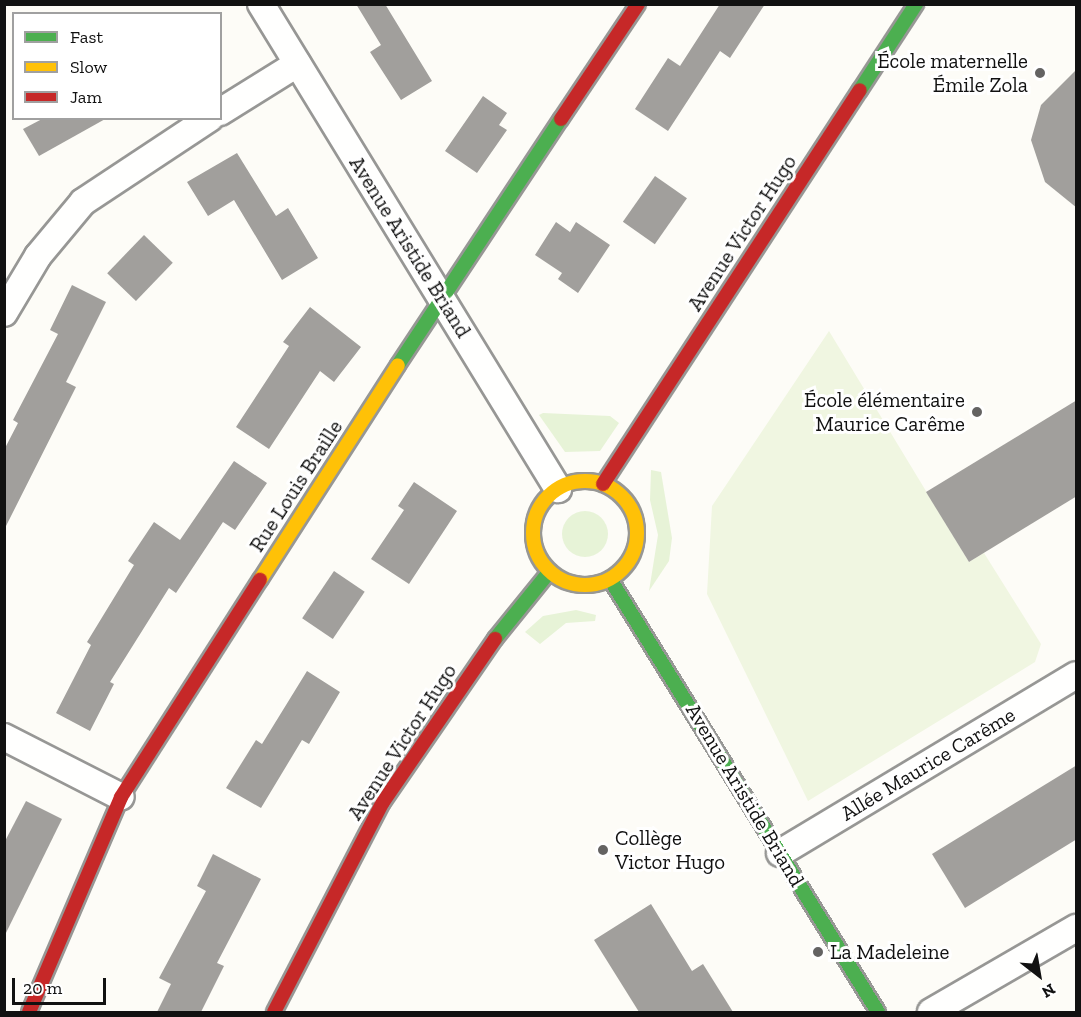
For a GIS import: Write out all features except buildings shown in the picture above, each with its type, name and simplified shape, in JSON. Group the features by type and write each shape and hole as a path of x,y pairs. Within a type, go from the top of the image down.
{"street":[{"name":"Avenue Aristide Briand","path":"261,4 558,489"},
{"name":"Rue Louis Braille","path":"29,1012 121,797 442,300 638,4"},
{"name":"Avenue Victor Hugo","path":"603,484 916,4"},
{"path":"222,111 297,64"},
{"path":"4,312 38,256 84,202 207,120"},
{"path":"588,481 603,484 630,506 637,538 623,569 610,579 585,585 550,571 534,544 534,528 546,500 558,489 588,481"},
{"name":"Avenue Victor Hugo","path":"274,1012 384,802 502,629 550,571"},
{"name":"Avenue Aristide Briand","path":"610,579 878,1012"},
{"name":"Allée Maurice Carême","path":"780,853 1077,675"},
{"path":"4,737 121,797"},
{"path":"931,1012 1077,928"}],"green space":[{"path":"829,331 969,562 984,553 1041,644 1035,662 808,801 707,594 712,506"},
{"path":"543,413 610,416 619,423 600,451 565,452 539,415"},
{"path":"651,470 661,472 672,538 669,561 649,591 658,535 650,500"},
{"path":"585,511 601,518 608,534 601,550 585,557 569,550 562,534 569,518"},
{"path":"576,610 596,615 595,621 566,623 540,644 525,632 543,616"}],"traffic: fast":[{"path":"860,90 916,4"},
{"path":"398,365 561,119"},
{"path":"495,639 550,571"},
{"path":"610,579 878,1012"}],"traffic: slow":[{"path":"260,580 398,365"},
{"path":"585,481 605,485 614,490 628,504 633,513 637,533 633,553 628,562 614,576 605,581 585,585 565,581 556,576 542,562 537,553 533,533 537,513 542,504 556,490 565,485 585,481"}],"traffic: jam":[{"path":"561,119 638,4"},
{"path":"603,484 860,90"},
{"path":"29,1012 121,797 260,580"},
{"path":"274,1012 383,802 495,639"}],"place":[{"name":"École maternelle Émile Zola","path":"1040,73"},
{"name":"École élémentaire Maurice Carême","path":"977,412"},
{"name":"Collège Victor Hugo","path":"603,850"},
{"name":"La Madeleine","path":"818,952"}]}
